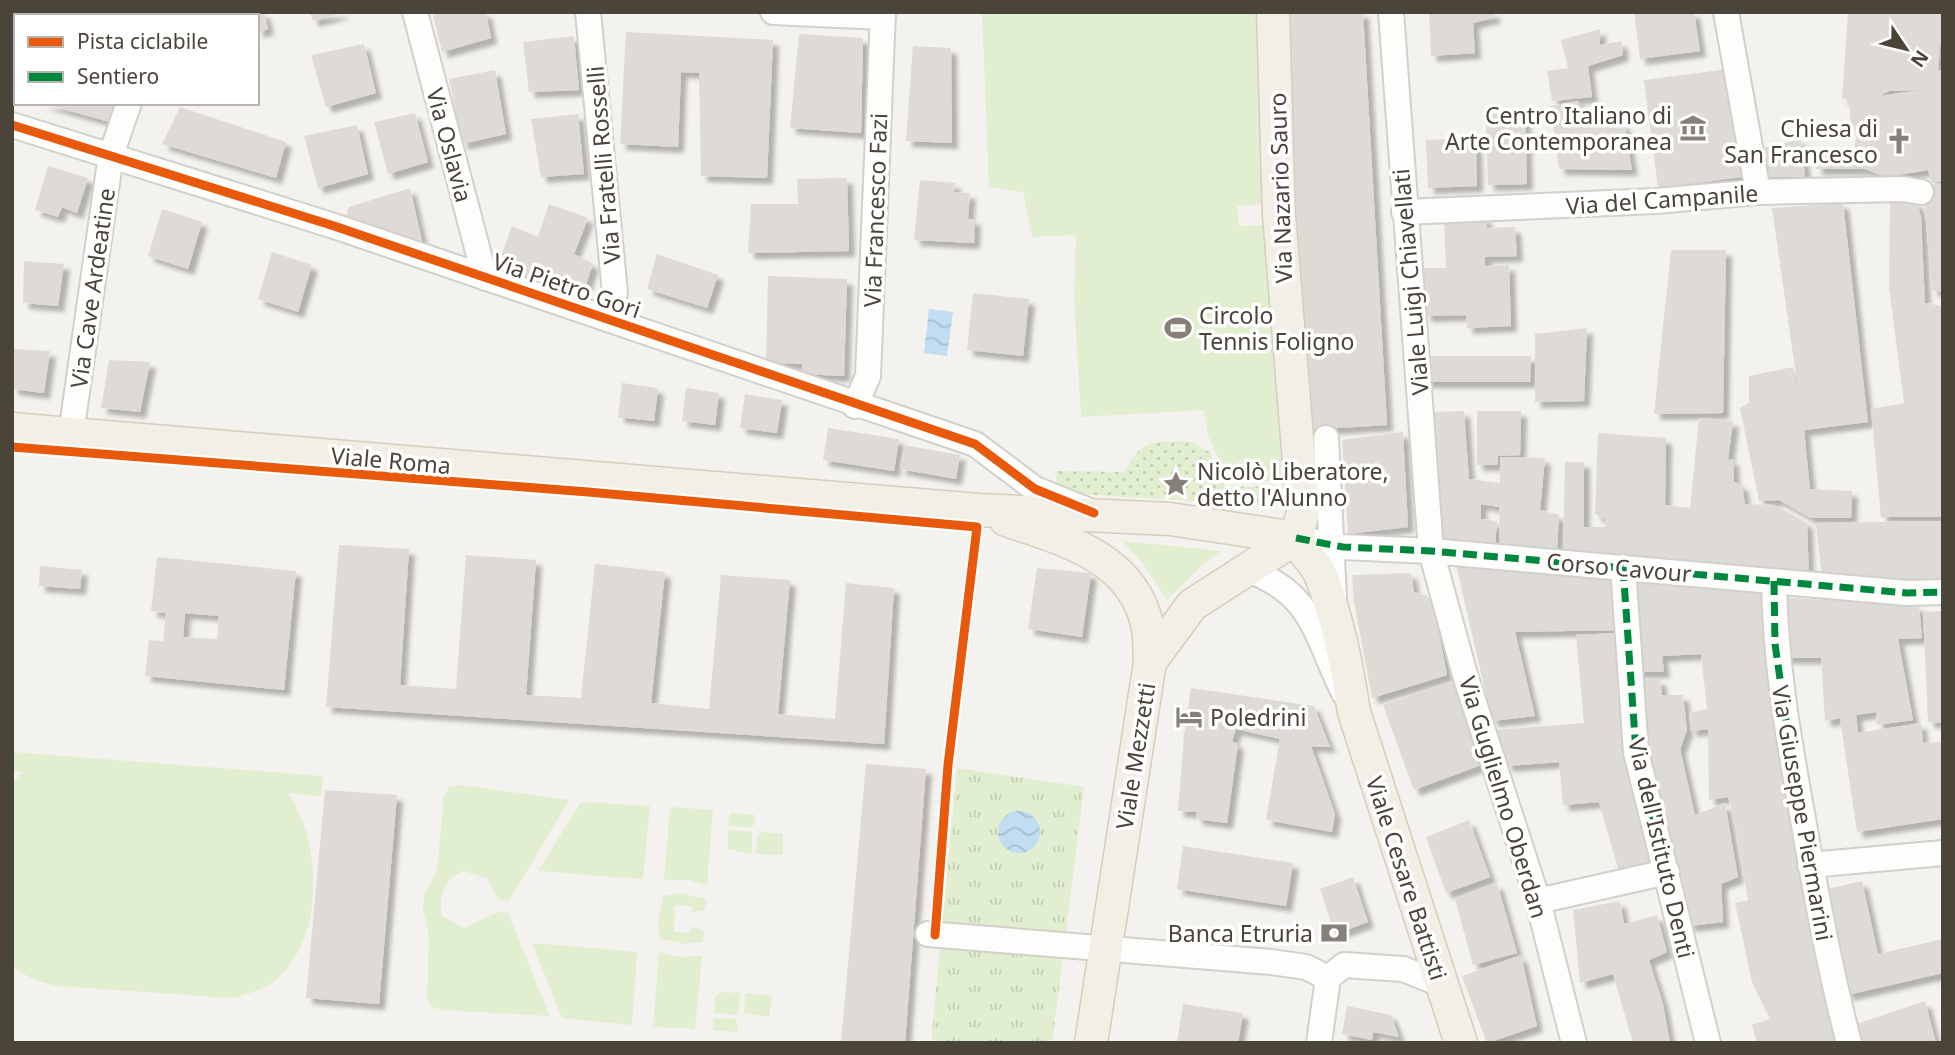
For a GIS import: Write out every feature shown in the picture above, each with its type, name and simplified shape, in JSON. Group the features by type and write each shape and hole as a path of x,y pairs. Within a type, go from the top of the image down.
{"main road":[{"name":"Via Nazario Sauro","path":"1273,12 1279,214 1303,512 1296,538"},
{"name":"Viale Roma","path":"12,429 979,510"},
{"path":"979,510 1094,513 1170,519 1296,538"},
{"path":"979,510 1095,553 1117,572 1133,594 1147,623 1150,662"},
{"name":"Viale Mezzetti","path":"1091,1043 1150,662 1192,605 1296,538"},
{"name":"Viale Cesare Battisti","path":"1296,538 1318,570 1335,623 1354,712 1461,1043"}],"street":[{"name":"Via Oslavia","path":"415,12 485,278"},
{"name":"Via Fratelli Rosselli","path":"588,12 615,293 607,317"},
{"path":"773,12 883,15"},
{"name":"Viale Luigi Chiavellati","path":"1391,12 1431,551"},
{"path":"1727,12 1758,192"},
{"name":"Via Francesco Fazi","path":"855,406 868,376 883,15"},
{"name":"Via Cave Ardeatine","path":"71,434 111,155 128,105"},
{"name":"Via Pietro Gori","path":"12,125 607,317 855,406 975,444 1035,489 1094,513"},
{"name":"Via del Campanile","path":"1404,212 1656,201 1758,192 1903,189 1921,192"},
{"path":"1326,438 1335,623"},
{"name":"Corso Cavour","path":"1296,538 1331,545 1431,551 1907,593 1943,592"},
{"name":"Via Guglielmo Oberdan","path":"1431,551 1465,675 1538,901 1574,1043"},
{"name":"Via dell'Istituto Denti","path":"1623,567 1636,752 1708,1043"},
{"name":"Viale Cesare Battisti","path":"1245,569 1269,578 1297,599 1309,615 1354,712"},
{"name":"Via Giuseppe Piermarini","path":"1774,581 1775,644 1788,734 1811,865 1849,1043"},
{"path":"1811,865 1943,853"},
{"path":"1538,901 1667,872"},
{"path":"928,934 1271,962 1306,967 1328,978"},
{"path":"1319,1043 1328,978 1344,965 1403,969 1441,984"}],"green space":[{"path":"982,12 1263,12 1271,204 1237,206 1239,226 1273,225 1290,481 1229,482 1208,436 1204,410 1081,417 1074,298 1076,235 1032,237 1023,192 989,187"},
{"path":"1189,441 1210,452 1225,487 1285,486 1287,506 1057,493 1056,471 1125,472 1137,453 1150,444"},
{"path":"1122,541 1222,551 1202,565 1167,600 1142,562"},
{"path":"12,752 323,776 321,796 288,793 300,814 308,839 313,893 310,920 301,945 288,967 265,987 229,998 57,986 22,973 12,964 12,783 23,772 12,770"},
{"path":"957,768 1084,787 1052,1043 931,1043"},
{"path":"460,785 569,800 509,901 498,899 487,878 463,871 447,883 441,902 442,916 465,928 498,912 508,913 550,1016 442,1010 431,1007 427,998 429,936 423,908 424,895 437,871 444,796 449,787"},
{"path":"581,802 650,806 643,879 538,871"},
{"path":"670,807 713,810 707,885 689,880 664,880"},
{"path":"730,813 755,815 754,825 750,828 728,825"},
{"path":"728,830 752,832 752,854 728,849"},
{"path":"758,834 783,834 783,855 756,854"},
{"path":"680,893 706,899 705,910 691,913 692,906 675,905 674,932 690,933 691,926 704,931 703,942 686,944 660,939 658,922 663,896"},
{"path":"532,943 637,952 632,1025 562,1018"},
{"path":"659,952 677,957 702,956 695,1029 653,1027"},
{"path":"721,992 741,993 737,1015 714,1013 715,997"},
{"path":"745,993 772,996 769,1017 744,1013"},
{"path":"714,1018 736,1019 738,1032 713,1030"}],"water":[{"path":"929,309 953,312 947,356 924,353"},
{"path":"1019,811 1034,817 1040,832 1034,847 1019,853 1004,847 998,832 1004,817"}],"building":[{"path":"264,12 268,29 259,31 259,14 210,14"},
{"path":"310,12 343,12 343,13 313,21"},
{"path":"445,12 486,12 491,38 442,52 433,15"},
{"path":"1288,12 1363,12 1387,425 1306,430"},
{"path":"1429,12 1494,12 1495,17 1473,23 1475,53 1431,56"},
{"path":"1634,12 1694,12 1700,51 1640,59"},
{"path":"1848,12 1943,12 1938,70 1943,70 1943,182 1931,182 1928,170 1885,177 1865,169 1816,169 1816,153 1854,150 1857,133 1873,123 1851,128 1849,100 1842,98","holes":["1921,90 1879,96 1889,91"]},
{"path":"1600,29 1600,45 1621,41 1623,55 1588,66 1592,97 1552,101 1547,71 1568,68 1561,40"},
{"path":"626,32 773,40 767,178 701,176 699,73 681,72 678,147 620,144"},
{"path":"799,34 863,38 861,133 790,128"},
{"path":"574,36 579,90 529,92 523,42"},
{"path":"364,44 376,93 326,107 311,55"},
{"path":"913,46 951,48 952,143 906,141"},
{"name":"Centro Italiano di Arte Contemporanea","path":"1728,69 1742,177 1658,188 1644,80"},
{"path":"495,70 506,134 462,144 449,79"},
{"path":"1578,101 1580,114 1592,111 1596,126 1624,123 1632,170 1559,169 1550,106"},
{"path":"49,105 119,105 113,123"},
{"path":"180,107 286,142 276,178 162,144"},
{"path":"415,113 428,162 388,174 374,122"},
{"path":"1525,113 1527,184 1488,185 1486,114"},
{"path":"578,114 584,174 541,177 531,119"},
{"path":"357,125 368,174 318,188 304,136"},
{"path":"1476,138 1477,186 1428,188 1426,140"},
{"path":"1801,139 1805,177 1765,177 1763,148"},
{"path":"48,166 88,178 77,213 62,207 58,217 35,210"},
{"path":"847,178 849,251 748,253 751,204 798,204 797,179"},
{"path":"920,180 955,183 954,192 970,193 968,219 975,219 974,243 914,240"},
{"path":"1943,183 1943,292 1932,290 1923,185"},
{"path":"410,188 423,245 344,221 349,207"},
{"path":"1890,200 1917,202 1921,217 1925,303 1943,306 1943,517 1881,517 1871,409 1904,403 1889,287"},
{"path":"1843,203 1868,422 1804,430 1810,489 1852,491 1851,518 1811,518 1779,500 1759,501 1740,408 1749,403 1749,376 1793,367 1799,397 1772,208"},
{"path":"549,204 588,218 574,254 593,264 580,302 494,276 512,226 538,237"},
{"path":"162,209 202,222 188,269 148,256"},
{"path":"1486,217 1487,228 1515,227 1517,256 1485,257 1485,266 1509,265 1511,326 1467,328 1466,315 1425,316 1423,268 1446,268 1444,220"},
{"path":"1671,250 1726,250 1723,413 1654,414"},
{"path":"272,252 312,265 298,312 258,299"},
{"path":"657,254 718,275 707,308 647,289"},
{"path":"24,261 64,264 58,306 23,303"},
{"path":"768,276 847,279 844,376 802,374 802,364 766,363"},
{"path":"973,293 1029,299 1023,356 967,350"},
{"path":"1587,328 1584,401 1535,402 1535,334"},
{"path":"12,349 50,351 44,393 12,389"},
{"path":"1425,356 1531,356 1530,382 1425,382"},
{"path":"109,360 150,362 140,412 101,408"},
{"path":"622,383 658,388 654,421 618,417"},
{"path":"686,388 719,393 715,425 682,421"},
{"path":"745,394 782,400 777,433 740,428"},
{"path":"1464,411 1469,479 1500,483 1500,457 1545,458 1540,510 1559,515 1557,549 1500,544 1499,507 1481,504 1481,519 1497,521 1495,546 1438,542 1434,412"},
{"path":"1477,411 1521,411 1520,455 1498,456 1497,465 1477,465"},
{"path":"1699,418 1733,421 1728,460 1733,459 1734,482 1742,485 1745,504 1774,505 1807,523 1809,578 1563,555 1565,462 1584,462 1584,527 1605,527 1606,520 1595,514 1598,433 1666,438 1665,505 1690,508"},
{"path":"828,428 899,439 894,471 823,460"},
{"path":"1403,432 1408,527 1348,534 1342,440"},
{"path":"904,445 960,455 956,479 900,469"},
{"path":"1943,521 1943,579 1822,578 1816,523"},
{"path":"339,545 409,549 400,685 456,689 466,555 536,560 526,695 581,698 595,564 665,572 651,703 709,709 721,575 790,580 778,714 835,719 846,583 894,588 884,744 326,707"},
{"path":"157,557 296,571 284,690 145,676 149,640 163,641 166,613 151,611","holes":["185,613 219,616 217,639 183,637"]},
{"path":"1456,565 1615,579 1620,630 1515,632 1535,716 1492,721"},
{"path":"40,566 82,570 80,589 39,586"},
{"path":"1037,568 1091,573 1082,637 1028,629"},
{"path":"1411,573 1414,592 1427,596 1434,608 1447,675 1372,698 1354,602 1352,575"},
{"path":"1627,578 1766,590 1842,1043 1757,1043 1752,1025 1770,1019 1752,982 1735,903 1748,900 1736,827 1728,797 1709,800 1708,729 1691,731 1689,713 1707,709 1701,654 1662,656 1664,672 1636,672"},
{"path":"1779,597 1919,606 1922,638 1898,639 1913,720 1877,725 1876,712 1856,715 1858,733 1921,723 1923,743 1943,742 1943,819 1857,832 1840,718 1825,721 1821,658 1782,658"},
{"path":"1943,611 1943,723 1928,722 1923,612"},
{"path":"1619,633 1659,869 1619,872 1599,802 1563,805 1559,762 1507,766 1497,730 1584,723 1576,635"},
{"path":"1660,679 1662,695 1683,695 1687,730 1680,749 1695,815 1725,803 1738,877 1721,884 1723,922 1689,926 1640,752 1634,680"},
{"path":"1456,680 1481,765 1414,790 1383,705"},
{"path":"1191,688 1314,706 1330,747 1311,746 1335,814 1332,832 1266,820 1280,739 1236,729 1232,741 1238,744 1227,823 1197,819 1196,812 1178,811"},
{"path":"866,764 926,769 905,1043 841,1043"},
{"path":"325,790 397,795 379,1004 306,998"},
{"path":"1469,820 1490,877 1446,893 1426,837"},
{"path":"1183,846 1293,863 1286,906 1177,889"},
{"path":"1353,877 1368,922 1335,934 1320,889"},
{"path":"1862,881 1878,954 1943,939 1943,973 1847,995 1823,890"},
{"path":"1497,883 1517,953 1473,965 1455,899"},
{"path":"1620,901 1624,924 1657,915 1667,952 1649,960 1663,1004 1670,1043 1633,1043 1613,974 1580,983 1573,910"},
{"path":"1521,955 1537,1026 1487,1043 1462,976"},
{"path":"1925,1001 1936,1043 1859,1043 1854,1025"},
{"path":"1183,1004 1243,1013 1238,1043 1177,1043"},
{"path":"1347,1006 1391,1015 1399,1037 1373,1032 1372,1040 1342,1034"}],"marked path":[{"path":"1296,538 1343,547 1431,551 1907,593 1943,592"},
{"path":"1623,567 1636,752 1667,872"},
{"path":"1774,581 1775,644 1788,734"}],"cycle path":[{"path":"12,125 334,226 975,444 1035,489 1094,513"},
{"path":"12,447 588,492 977,527 948,765 935,935"}],"place":[{"name":"Centro Italiano di Arte Contemporanea","path":"1693,128"},
{"name":"Chiesa di San Francesco","path":"1899,141"},
{"name":"Circolo Tennis Foligno","path":"1178,328"},
{"name":"Nicolò Liberatore, detto l'Alunno","path":"1176,484"},
{"name":"Poledrini","path":"1189,717"},
{"name":"Banca Etruria","path":"1334,933"}]}
